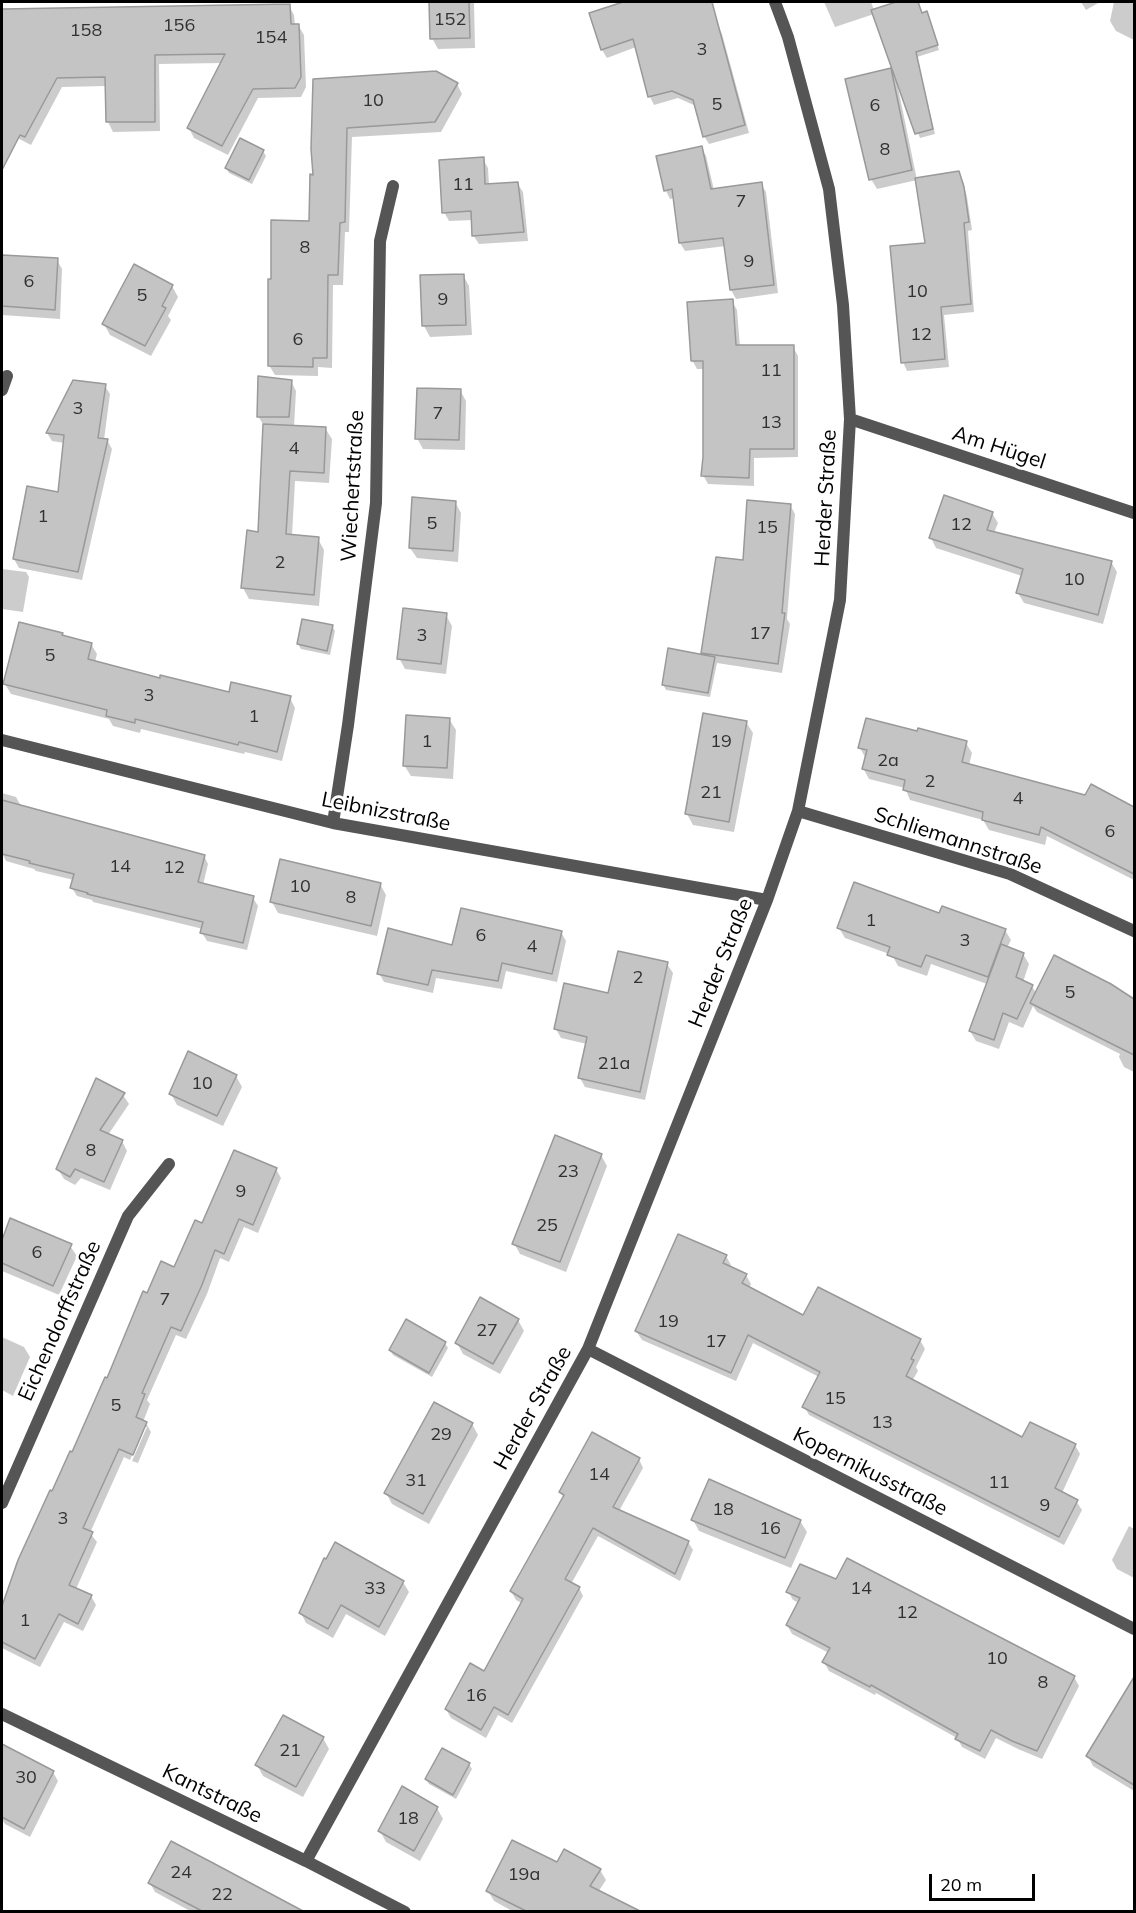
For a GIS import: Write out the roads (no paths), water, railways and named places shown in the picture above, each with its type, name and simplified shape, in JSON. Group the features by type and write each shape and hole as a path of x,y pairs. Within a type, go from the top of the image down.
{"street":[{"name":"Herder Straße","path":"306,1861 588,1349 767,900 798,811 840,600 850,420 843,305 828,189 788,37 775,2"},
{"name":"Wiechertstraße","path":"333,823 348,725 376,503 380,241 393,186"},
{"path":"2,390 7,376"},
{"name":"Am Hügel","path":"850,420 1134,513"},
{"name":"Leibnizstraße","path":"2,740 333,823 767,900"},
{"name":"Schliemannstraße","path":"798,811 1010,874 1134,931"},
{"name":"Eichendorffstraße","path":"2,1503 128,1216 169,1164"},
{"name":"Kopernikusstraße","path":"588,1349 1134,1629"},
{"name":"Kantstraße","path":"2,1714 405,1911"}]}
